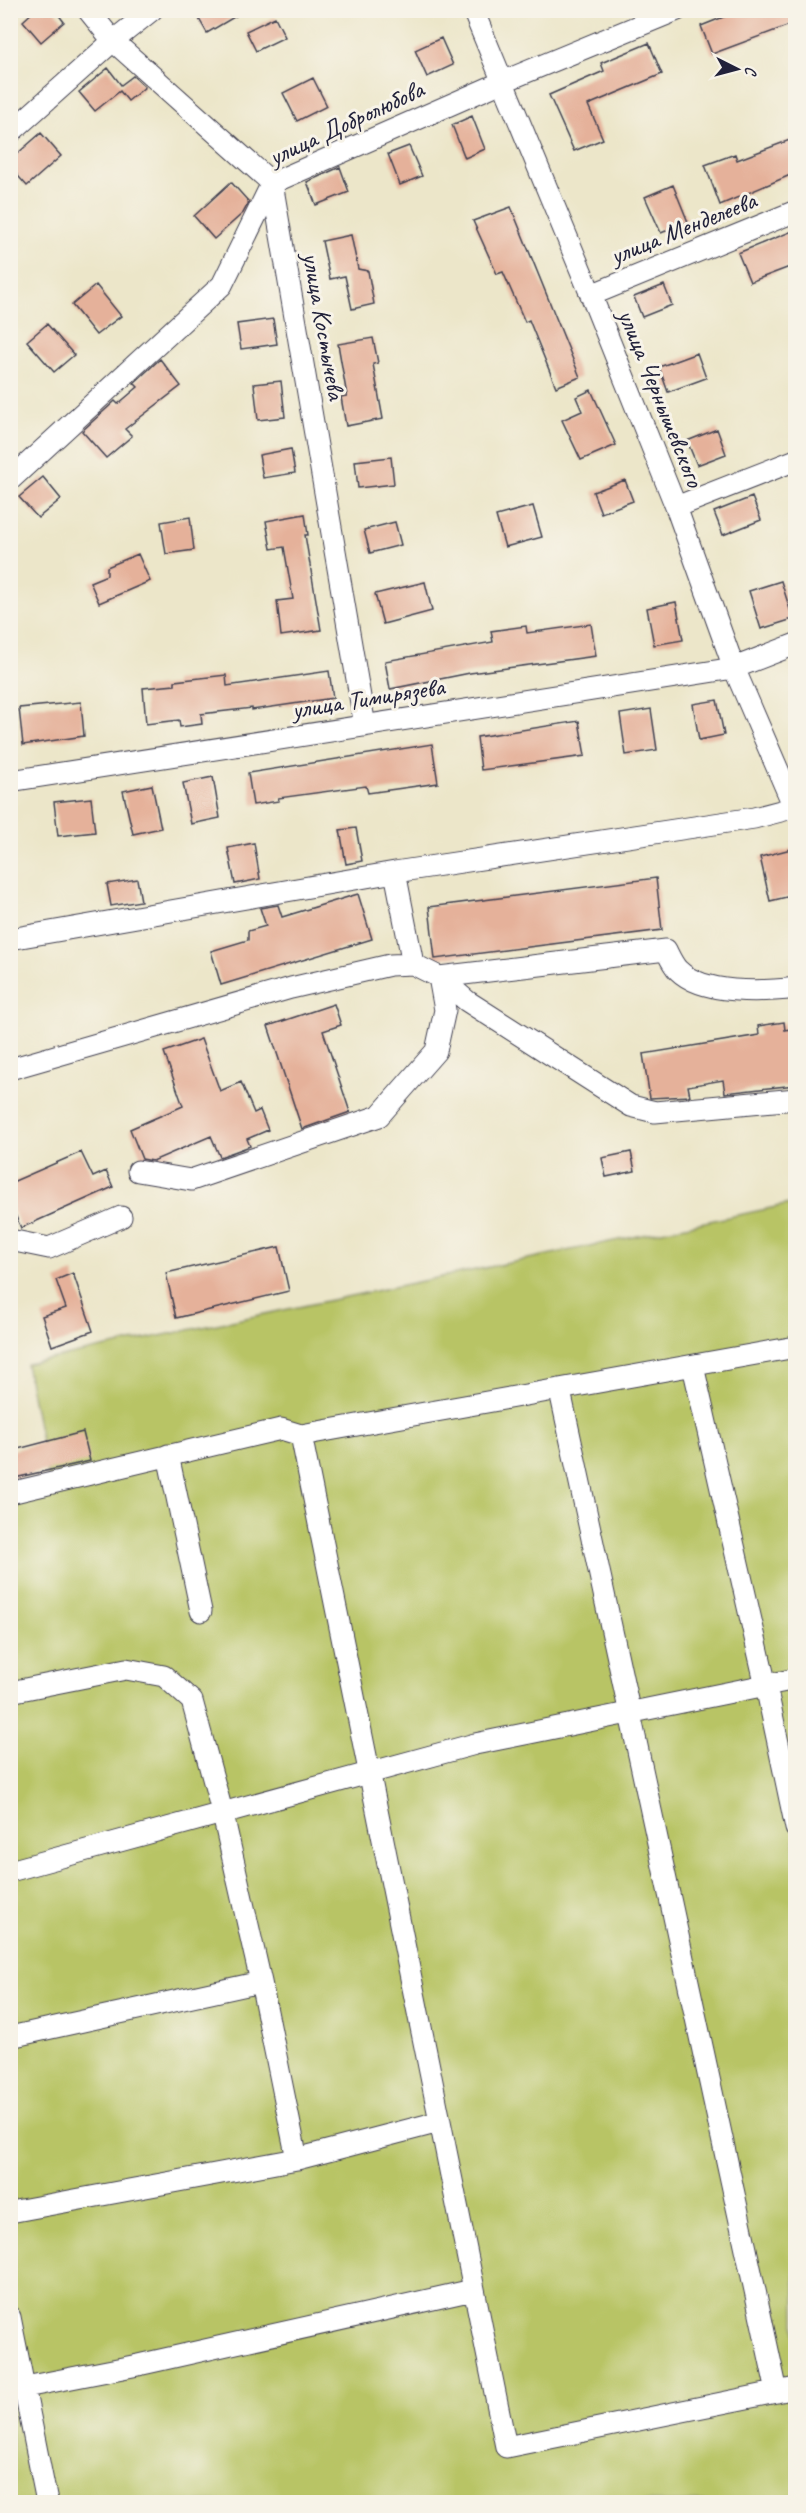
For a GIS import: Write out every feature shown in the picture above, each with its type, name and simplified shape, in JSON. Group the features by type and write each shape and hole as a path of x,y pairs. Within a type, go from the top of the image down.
{"street":[{"path":"88,10 113,41 272,183"},
{"path":"10,133 113,41 152,10"},
{"name":"улица Чернышевского","path":"473,10 676,507 734,668 795,807"},
{"name":"улица Добролюбова","path":"10,480 222,285 272,183 502,82 677,10"},
{"name":"улица Костычева","path":"272,183 365,726"},
{"name":"улица Менделеева","path":"591,295 795,211"},
{"path":"676,507 795,460"},
{"name":"улица Тимирязева","path":"10,781 734,668 795,644"},
{"path":"10,939 395,872 754,818 795,807"},
{"path":"395,872 413,964"},
{"path":"439,977 666,950 677,970 702,985 765,992 795,988"},
{"path":"10,1069 291,988 390,965 413,964 439,977 467,1001 631,1106 655,1112 795,1099"},
{"path":"138,1172 191,1180 379,1116 436,1051 445,1010 439,977"},
{"path":"10,1240 49,1248 121,1217"},
{"path":"21,1490 281,1429 301,1435 795,1347"},
{"path":"693,1366 766,1686 795,1828"},
{"path":"301,1435 506,2447 786,2390 630,1713 560,1390"},
{"path":"168,1455 201,1611"},
{"path":"10,1692 126,1669 164,1676 192,1701 223,1815 261,1982 297,2159"},
{"path":"10,1871 223,1815 475,1744 795,1679"},
{"path":"10,2037 261,1982"},
{"path":"10,2212 297,2159 439,2122"},
{"path":"18,2388 138,2365 473,2290"},
{"path":"10,2317 18,2388 47,2502"}],"green space":[{"path":"795,1203 795,2502 11,2502 10,1501 51,1492 26,1364"}],"building":[{"path":"35,10 55,10 64,22 41,42 23,21"},
{"path":"194,10 246,10 207,33"},
{"path":"741,10 795,10 795,23 712,54 701,26"},
{"path":"275,17 285,37 256,51 246,31"},
{"path":"441,38 453,65 427,77 415,50"},
{"path":"649,43 662,74 588,105 603,139 574,151 549,95 604,71 601,63"},
{"path":"108,68 121,85 133,76 145,87 128,101 120,91 95,111 79,92"},
{"path":"313,78 327,106 297,121 283,93"},
{"path":"472,116 485,149 465,158 452,125"},
{"path":"41,133 61,156 27,186 10,167 10,160"},
{"path":"795,138 795,173 720,205 705,165 735,154 737,160"},
{"path":"409,146 422,176 400,185 388,154"},
{"path":"340,167 349,192 316,205 307,182"},
{"path":"231,182 249,202 243,213 214,239 194,216"},
{"path":"673,185 688,222 661,233 645,197"},
{"path":"511,207 580,377 556,387 529,320 525,322 503,272 497,274 473,221"},
{"path":"795,230 795,265 750,282 738,253"},
{"path":"351,235 358,269 368,271 374,304 352,309 345,276 330,279 322,241"},
{"path":"96,285 121,316 96,335 72,305"},
{"path":"664,285 672,305 642,317 634,297"},
{"path":"273,319 277,344 241,349 237,324"},
{"path":"47,324 74,355 54,372 27,341"},
{"path":"373,338 378,363 373,364 383,419 346,426 341,397 347,396 338,344"},
{"path":"697,353 706,378 668,392 659,367"},
{"path":"160,359 181,386 125,429 132,436 106,458 82,431 115,401 118,404 138,387 134,383"},
{"path":"281,381 285,417 258,420 254,384"},
{"path":"591,390 616,445 581,460 562,420 582,411 576,397"},
{"path":"717,429 726,454 697,465 687,441"},
{"path":"291,449 295,473 263,478 259,455"},
{"path":"391,457 394,484 358,488 355,461"},
{"path":"43,477 61,499 38,518 19,497"},
{"path":"625,480 633,501 601,513 593,492"},
{"path":"752,497 761,520 723,535 714,512"},
{"path":"533,506 542,537 505,547 496,516"},
{"path":"305,514 308,535 305,535 321,630 281,636 277,601 293,599 284,547 271,549 266,521"},
{"path":"190,517 194,550 166,554 161,522"},
{"path":"395,522 401,545 370,553 364,530"},
{"path":"138,554 150,581 99,603 90,582 107,575 107,567"},
{"path":"781,581 793,619 761,629 749,591"},
{"path":"425,582 432,611 383,624 375,594"},
{"path":"676,602 683,640 654,645 647,608"},
{"path":"591,624 596,656 470,673 390,689 385,661 493,642 491,631 526,626 527,633"},
{"path":"329,671 333,698 252,710 252,708 201,714 202,724 180,727 179,720 146,724 143,688 175,685 175,681 226,675 227,686"},
{"path":"717,700 724,735 699,740 693,704"},
{"path":"81,702 84,736 23,745 19,708"},
{"path":"651,709 657,750 626,755 620,714"},
{"path":"579,721 585,756 481,770 477,737"},
{"path":"432,744 438,783 368,793 366,786 278,798 279,801 253,805 248,773"},
{"path":"213,777 220,818 191,824 183,783"},
{"path":"152,785 161,828 133,834 123,791"},
{"path":"91,798 95,832 58,836 54,802"},
{"path":"356,828 362,861 346,864 340,830"},
{"path":"254,843 260,879 235,884 228,848"},
{"path":"795,848 795,895 770,901 760,857"},
{"path":"656,878 662,930 435,959 429,907"},
{"path":"137,879 141,901 111,906 107,884"},
{"path":"358,894 372,939 221,985 211,951 248,940 248,931 266,926 260,908 278,905 282,917"},
{"path":"334,1004 341,1025 323,1031 350,1112 302,1129 268,1026"},
{"path":"784,1022 785,1030 795,1028 795,1085 725,1093 723,1080 688,1086 690,1096 650,1098 643,1054 759,1035 758,1026"},
{"path":"201,1039 220,1091 241,1082 254,1113 260,1110 268,1130 247,1139 250,1146 220,1157 211,1136 153,1161 142,1159 130,1129 183,1106 164,1052"},
{"path":"81,1152 93,1177 106,1171 113,1187 21,1228 10,1203 10,1183"},
{"path":"631,1152 635,1171 606,1177 602,1158"},
{"path":"279,1247 289,1291 176,1318 166,1273"},
{"path":"73,1273 93,1331 52,1346 42,1316 66,1308 56,1280"},
{"path":"83,1432 90,1461 10,1479 10,1451"}]}
